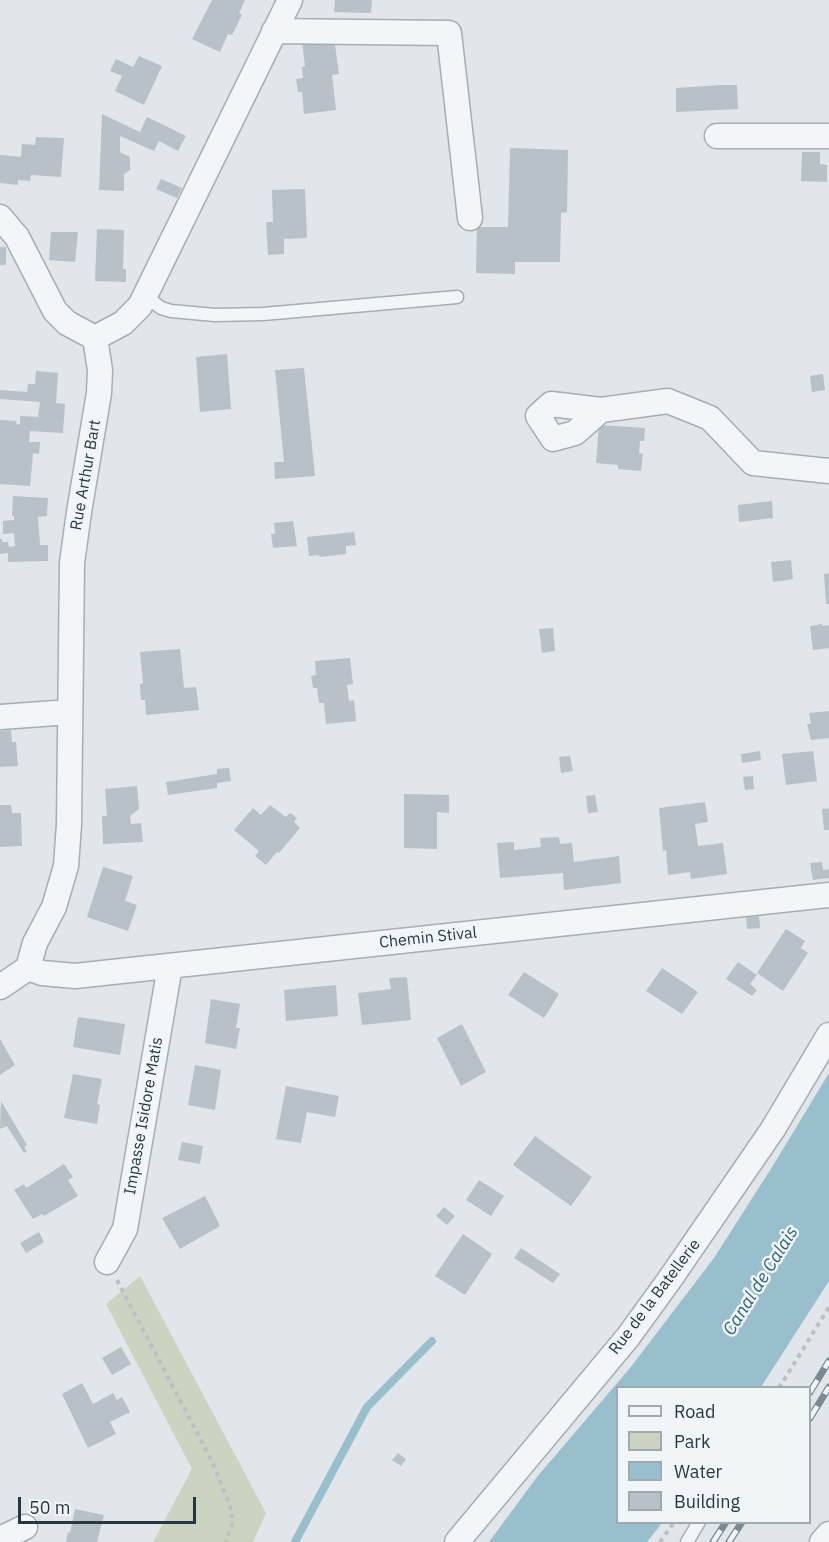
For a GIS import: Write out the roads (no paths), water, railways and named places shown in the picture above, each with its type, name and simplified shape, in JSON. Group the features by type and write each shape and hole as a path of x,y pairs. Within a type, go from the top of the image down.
{"street":[{"path":"0,217 17,237 55,311 67,323 95,338 123,323 133,314 147,291 290,0"},
{"path":"274,31 448,33 470,218"},
{"path":"717,136 829,136"},
{"name":"Rue Arthur Bart","path":"28,968 35,944 54,907 66,866 69,825 72,563 99,393 100,370 95,338"},
{"path":"601,410 668,401 710,417 753,462 829,471"},
{"path":"0,717 70,712"},
{"name":"Chemin Stival","path":"28,968 42,973 75,976 829,895"},
{"name":"Impasse Isidore Matis","path":"107,1262 125,1228 170,966"},
{"path":"0,987 28,968"},
{"name":"Rue de la Batellerie","path":"457,1542 628,1337 670,1280 773,1129 829,1035"},
{"path":"0,1539 25,1527"},
{"path":"822,1542 829,1534"}],"lane":[{"path":"147,291 152,301 161,308 215,315 263,314 457,297"},
{"path":"687,1542 698,1524"}],"water":[{"name":"Canal de Calais","path":"829,1073 829,1281 762,1386 616,1386 616,1524 661,1524 647,1542 489,1542 537,1477 630,1368 714,1258"}],"waterway":[{"path":"295,1542 367,1407 432,1341"}],"railway":[{"path":"811,1390 829,1361"},
{"path":"811,1416 829,1387"},
{"path":"713,1542 725,1524"},
{"path":"729,1542 741,1524"}]}
